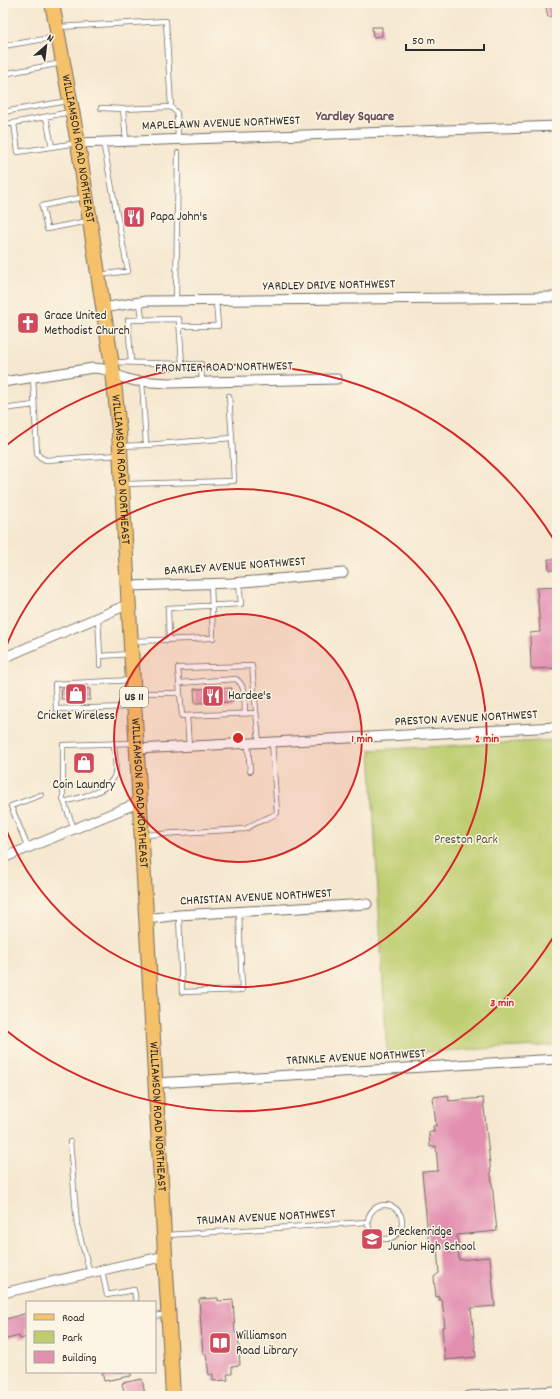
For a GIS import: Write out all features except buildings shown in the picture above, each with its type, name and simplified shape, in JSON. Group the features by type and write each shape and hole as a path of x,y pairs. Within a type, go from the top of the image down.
{"main road":[{"name":"WILLIAMSON ROAD NORTHEAST","path":"52,3 78,143 90,221 112,367 120,451 173,1396"}],"street":[{"name":"MAPLELAWN AVENUE NORTHWEST","path":"78,143 126,140 557,126"},
{"name":"YARDLEY DRIVE NORTHWEST","path":"103,308 140,302 216,300 557,297"},
{"name":"FRONTIER ROAD NORTHWEST","path":"3,382 93,368 112,367 124,378 142,381 202,382 338,379"},
{"name":"BARKLEY AVENUE NORTHWEST","path":"128,586 239,582 343,573"},
{"path":"3,658 129,604"},
{"name":"PRESTON AVENUE NORTHWEST","path":"137,746 189,747 557,727"},
{"path":"3,858 140,802"},
{"name":"CHRISTIAN AVENUE NORTHWEST","path":"147,919 179,915 367,904"},
{"name":"TRINKLE AVENUE NORTHWEST","path":"156,1083 557,1059"},
{"path":"4,1291 166,1256"},
{"path":"469,1396 557,1391"}],"lane":[{"path":"3,46 57,32 166,21 170,107"},
{"path":"3,74 63,63"},
{"path":"3,112 71,107"},
{"path":"3,125 46,117 71,107"},
{"path":"101,108 170,107 177,112 178,139"},
{"path":"123,108 126,140"},
{"path":"46,117 52,147"},
{"path":"14,124 18,152 78,143"},
{"path":"98,275 128,272 103,142"},
{"path":"176,301 178,153"},
{"path":"86,197 42,206 47,229 90,221"},
{"path":"179,326 218,326 216,300"},
{"path":"140,302 142,320"},
{"path":"131,362 128,320 179,319 182,364"},
{"path":"112,367 131,362 201,364 202,382"},
{"path":"33,377 37,453 40,457 46,460 120,451 146,445 232,438"},
{"path":"142,381 146,445"},
{"path":"122,484 234,481 229,396"},
{"path":"3,409 34,405"},
{"path":"169,640 168,608 241,604 239,582"},
{"path":"100,656 169,640 213,638 211,583"},
{"path":"98,618 100,665"},
{"path":"256,713 182,716 178,668 252,666 259,743"},
{"path":"179,683 236,679 241,683 244,690 244,713"},
{"path":"134,693 56,708 55,684 134,693 180,693"},
{"path":"187,716 189,747"},
{"path":"74,829 64,802 63,745 114,742 137,746"},
{"path":"64,802 105,788 111,782 115,774 114,742"},
{"path":"142,835 246,829 256,821 266,820 277,813 272,742"},
{"path":"248,744 250,771"},
{"path":"28,848 11,806 41,795"},
{"path":"179,915 182,992 242,990 239,912"},
{"path":"70,1142 77,1225 90,1273"},
{"path":"385,1206 396,1209 402,1220 399,1232 388,1239 374,1236 370,1231 368,1222 373,1211 385,1206"},
{"name":"TRUMAN AVENUE NORTHWEST","path":"165,1235 368,1222"},
{"path":"102,1270 107,1295 134,1290 136,1301"},
{"path":"156,1316 169,1314"}],"green space":[{"name":"Preston Park","path":"557,740 557,1045 387,1054 370,750"}],"place":[{"name":"Papa John's","path":"134,217"},
{"name":"Grace United Methodist Church","path":"28,323"},
{"name":"Cricket Wireless","path":"76,694"},
{"name":"Hardee's","path":"213,696"},
{"name":"Coin Laundry","path":"84,763"},
{"name":"Breckenridge Junior High School","path":"372,1239"},
{"name":"Williamson Road Library","path":"220,1343"}],"district":[{"name":"Yardley Square","path":"355,117"}]}
